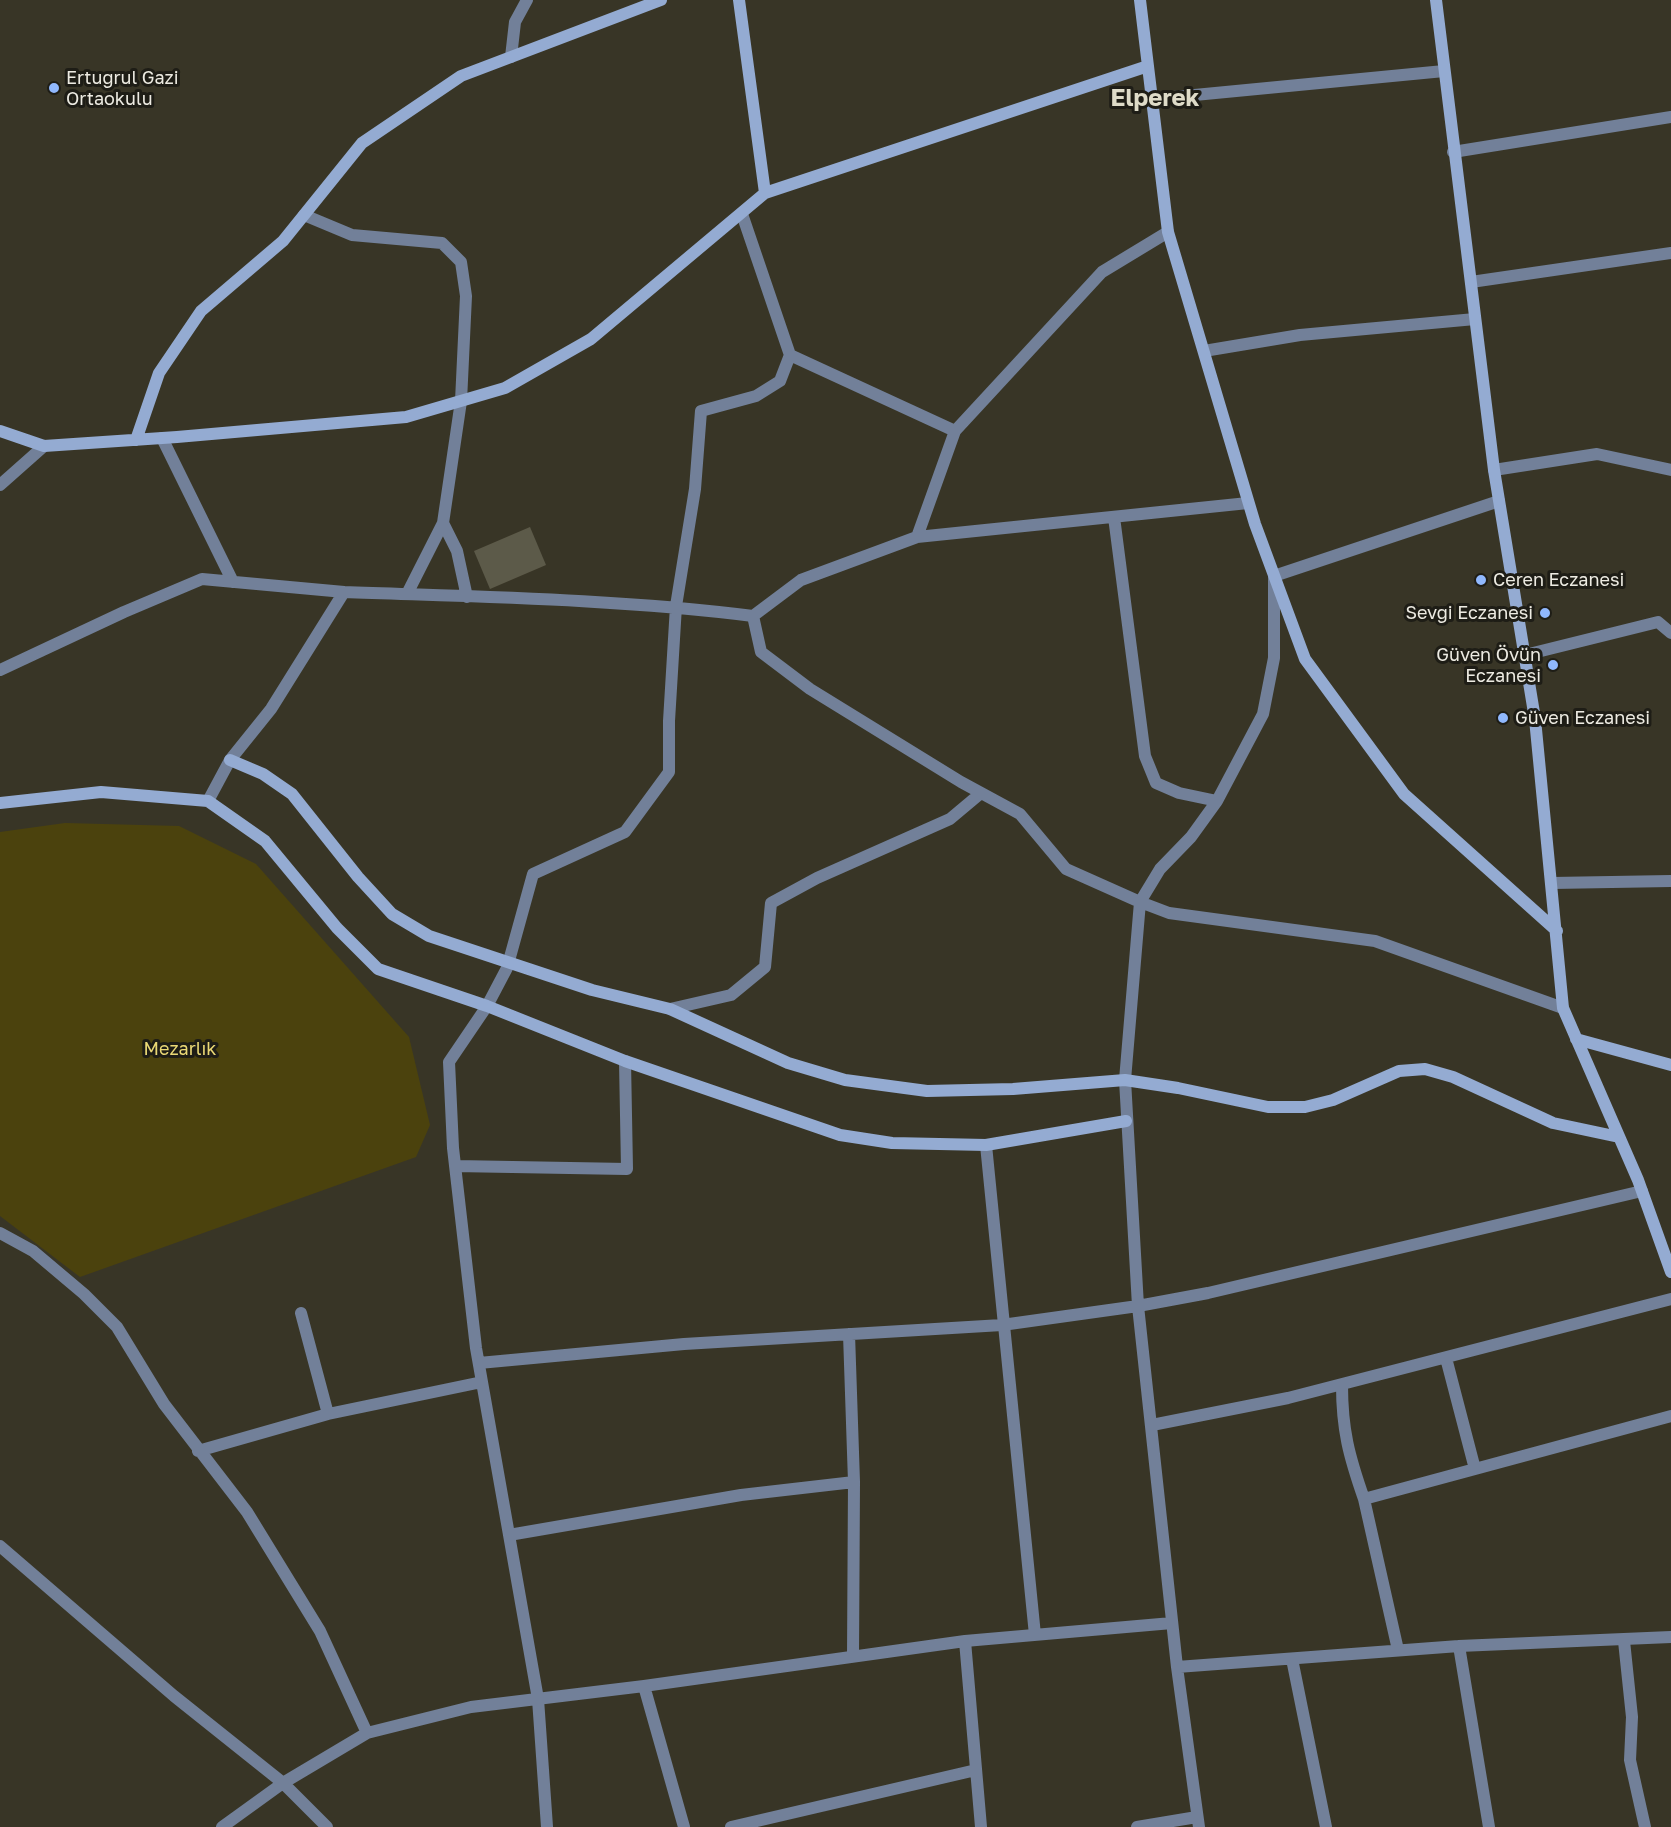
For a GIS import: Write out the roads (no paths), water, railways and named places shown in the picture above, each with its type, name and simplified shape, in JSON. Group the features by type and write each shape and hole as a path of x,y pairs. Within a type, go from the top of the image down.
{"street":[{"path":"510,57 515,22 527,0"},
{"path":"135,440 159,373 201,311 283,241 362,143 461,76 661,0"},
{"path":"739,0 765,193"},
{"path":"1140,0 1168,232 1248,503 1305,659 1404,794 1557,931"},
{"path":"1436,0 1494,470 1535,719 1563,1008 1642,1191 1671,1272"},
{"path":"0,431 44,446 406,417 461,401 505,387 591,339 765,193 1148,66"},
{"path":"1153,99 1444,71"},
{"path":"1453,152 1671,117"},
{"path":"547,1827 538,1699 479,1363 455,1166 449,1062 487,1006 509,963 533,874 625,832 669,772 669,721 676,606 695,489 701,411 756,396 780,381 790,355 742,214"},
{"path":"304,215 352,235 442,243 461,262 466,296 461,401 443,523 407,594"},
{"path":"917,537 955,431 1102,272 1168,232"},
{"path":"1471,282 1671,253"},
{"path":"1204,351 1300,334 1474,319"},
{"path":"790,355 955,431"},
{"path":"162,438 233,582"},
{"path":"0,485 44,446"},
{"path":"1494,470 1597,454 1671,470"},
{"path":"1274,576 1499,501"},
{"path":"0,670 124,612 202,579 344,592 676,606 753,616 801,580 917,537 1248,503"},
{"path":"1114,517 1145,756 1156,783 1179,793 1217,801"},
{"path":"443,523 458,551 467,597"},
{"path":"1137,1827 1198,1822 1177,1667 1138,1306 1126,1121 1125,1080 1140,902 1160,869 1191,837 1217,801 1263,714 1274,658 1274,576"},
{"path":"208,801 230,760 270,709 344,592"},
{"path":"753,616 761,652 810,689 981,793 1020,814 1066,869 1168,913 1375,941 1563,1008"},
{"path":"1525,655 1658,622 1671,633"},
{"path":"230,760 263,774 292,794 358,877 392,914 429,936 592,990 670,1009 788,1063 845,1080 927,1091 1013,1089 1125,1080 1178,1088 1268,1107 1305,1107 1333,1100 1400,1071 1425,1069 1453,1077 1553,1123 1619,1137"},
{"path":"0,803 101,792 208,801 265,841 337,928 378,969 487,1006 625,1061 840,1135 892,1143 986,1145 1126,1121"},
{"path":"670,1009 732,995 765,967 771,903 817,878 950,819 981,793"},
{"path":"1552,884 1671,881"},
{"path":"1576,1039 1671,1065"},
{"path":"455,1166 627,1169 625,1061"},
{"path":"986,1145 1002,1325 1035,1635"},
{"path":"479,1363 684,1344 1002,1325 1138,1306 1208,1293 1642,1191"},
{"path":"0,1233 33,1251 84,1294 117,1327 164,1404 247,1512 320,1631 367,1733"},
{"path":"1152,1425 1342,1385 1671,1299"},
{"path":"301,1313 328,1414"},
{"path":"849,1334 854,1482 853,1656"},
{"path":"1446,1358 1475,1469"},
{"path":"198,1451 328,1414 482,1382"},
{"path":"1342,1385 1344,1433 1364,1499 1398,1650"},
{"path":"1364,1499 1671,1416"},
{"path":"509,1535 741,1495 854,1482"},
{"path":"0,1546 174,1696 283,1783 327,1827"},
{"path":"222,1827 283,1783 367,1733 471,1707 644,1686 964,1641 1172,1623"},
{"path":"1177,1667 1459,1646 1624,1641 1671,1637"},
{"path":"964,1641 981,1827"},
{"path":"1624,1641 1632,1717 1630,1761 1645,1827"},
{"path":"1459,1646 1489,1827"},
{"path":"1292,1659 1326,1827"},
{"path":"644,1686 684,1827"},
{"path":"731,1827 976,1770"}],"place":[{"name":"Ertuğrul Gazi Ortaokulu","path":"54,88"},
{"name":"Ceren Eczanesi","path":"1481,580"},
{"name":"Sevgi Eczanesi","path":"1545,613"},
{"name":"Güven Övün Eczanesi","path":"1553,665"},
{"name":"Güven Eczanesi","path":"1503,718"}],"district":[{"name":"Elperek","path":"1155,98"}],"park label":[{"name":"Mezarlık","path":"180,1049"}]}
